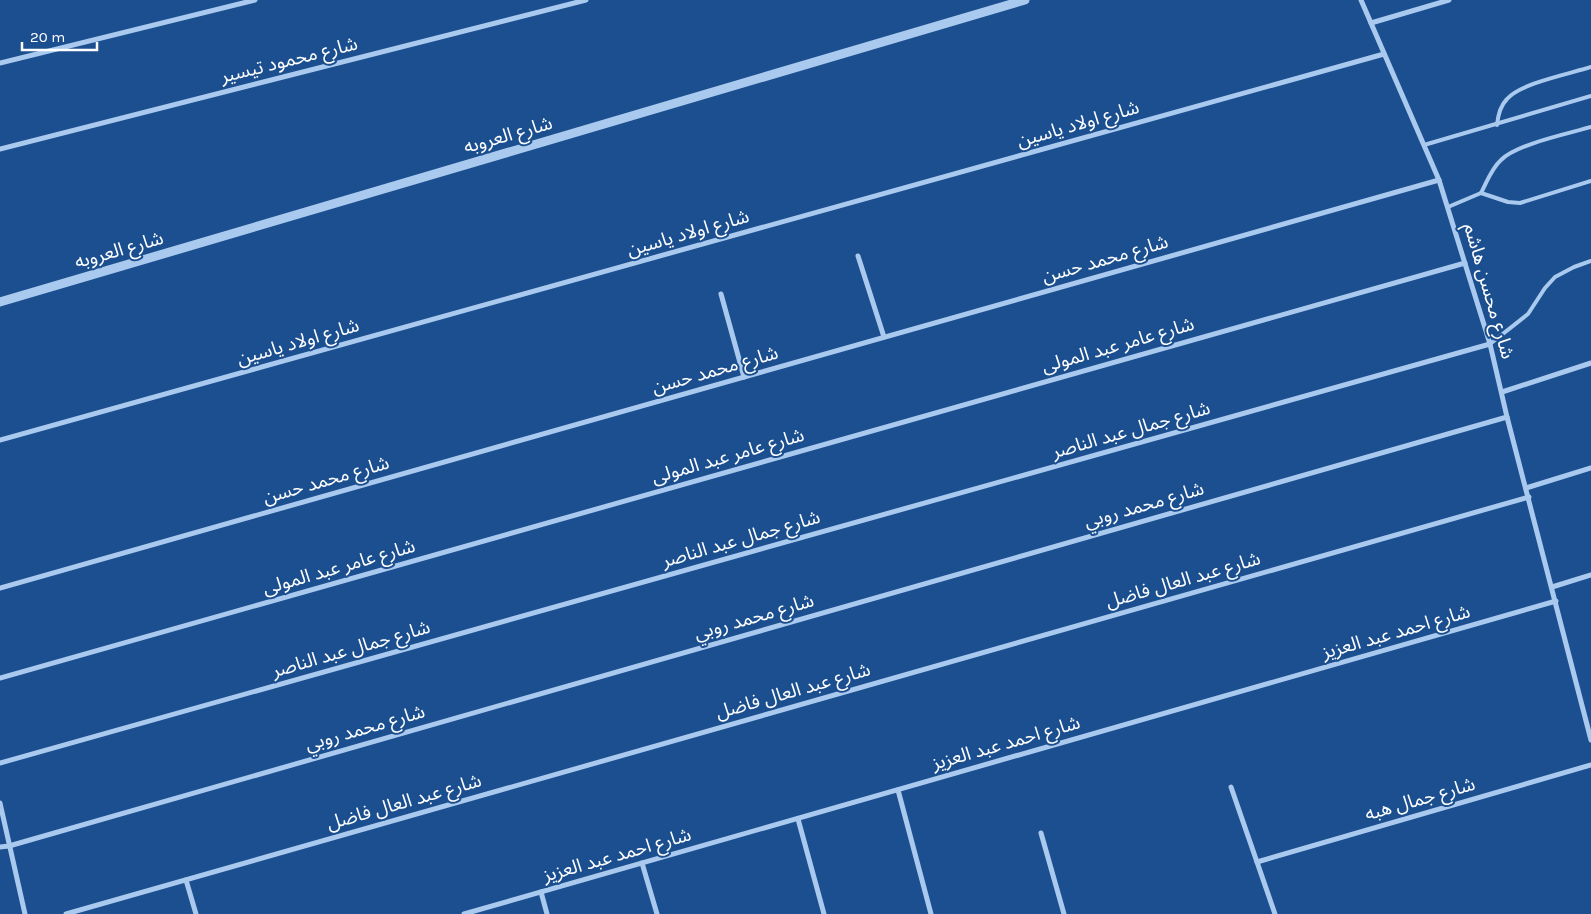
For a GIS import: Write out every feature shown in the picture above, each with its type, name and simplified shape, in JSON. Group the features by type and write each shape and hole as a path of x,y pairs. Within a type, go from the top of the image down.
{"street":[{"path":"0,63 255,0"},
{"name":"شارع محمود تيسير","path":"0,148 586,0"},
{"name":"شارع العروبه","path":"0,302 1025,0"},
{"name":"شارع محسن هاشم","path":"1362,0 1439,180 1448,207 1490,344 1507,417 1591,740"},
{"path":"1371,23 1449,0"},
{"name":"شارع اولاد ياسين","path":"0,440 1384,54"},
{"name":"شارع محمد حسن","path":"0,588 1439,180"},
{"path":"858,256 884,337"},
{"name":"شارع عامر عبد المولى","path":"0,678 1465,262"},
{"path":"721,294 744,377"},
{"name":"شارع جمال عبد الناصر","path":"0,763 1490,344"},
{"path":"1502,392 1591,363"},
{"name":"شارع محمد روبي","path":"0,847 10,846 1507,417"},
{"path":"1526,488 1591,468"},
{"name":"شارع عبد العال فاضل","path":"66,914 1528,497"},
{"path":"1552,587 1591,575"},
{"name":"شارع احمد عبد العزيز","path":"464,914 1556,601"},
{"name":"شارع جمال هبه","path":"1257,862 1591,765"},
{"path":"1231,787 1275,914"},
{"path":"898,790 931,914"},
{"path":"0,803 25,914"},
{"path":"798,819 824,914"},
{"path":"1041,833 1064,914"},
{"path":"642,863 657,914"},
{"path":"186,880 196,914"},
{"path":"541,892 547,914"}],"lane":[{"path":"1497,124 1499,112 1505,100 1517,90 1591,67"},
{"path":"1424,144 1591,96"},
{"path":"1448,207 1481,193 1501,160 1514,150 1591,127"},
{"path":"1481,193 1508,202 1520,203 1591,181"},
{"path":"1490,344 1528,314 1545,288 1555,277 1591,261"}]}
